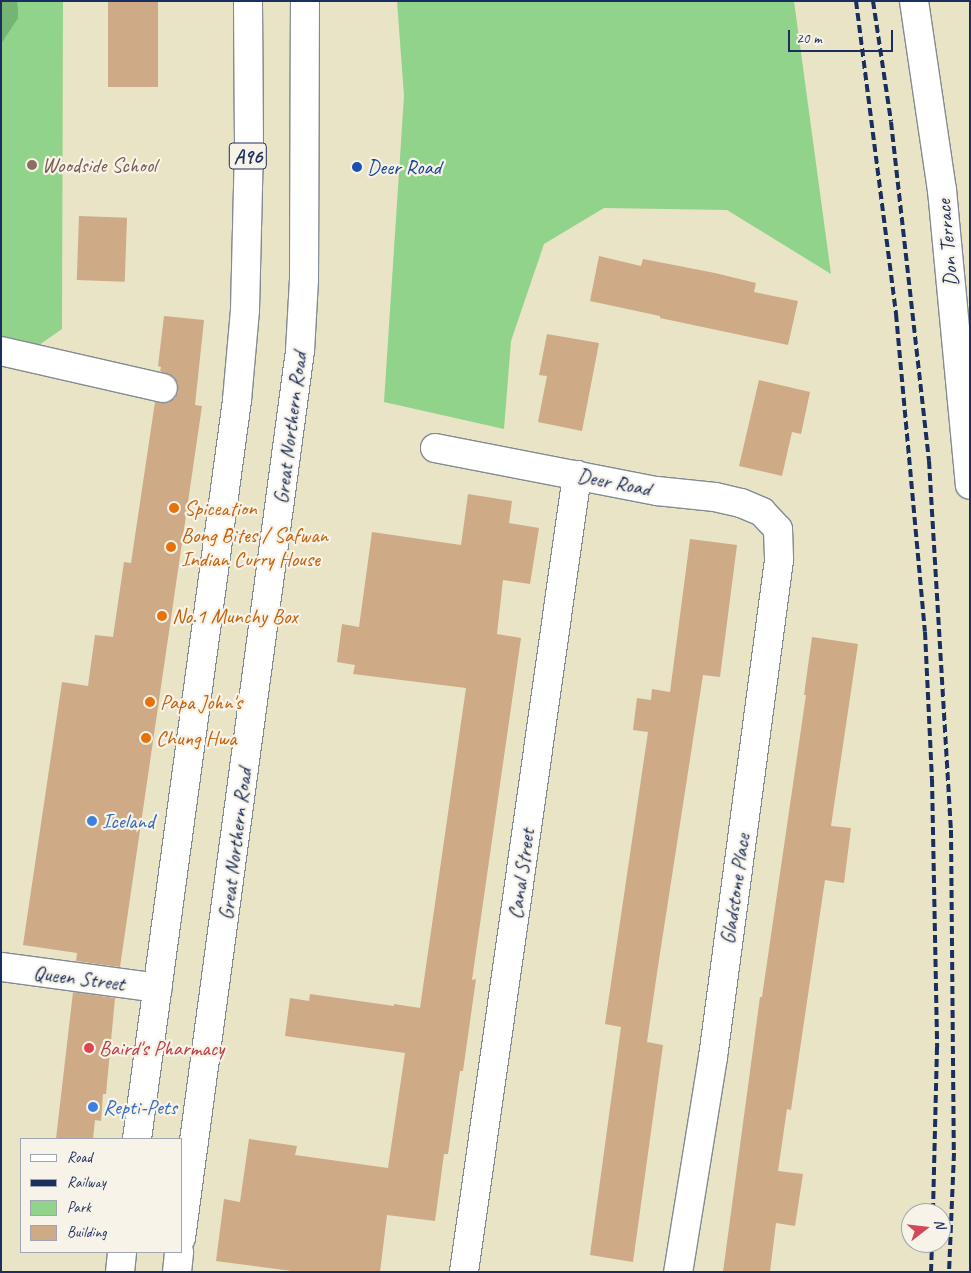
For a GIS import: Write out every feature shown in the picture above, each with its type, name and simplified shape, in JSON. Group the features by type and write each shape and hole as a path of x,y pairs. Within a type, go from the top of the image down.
{"street":[{"name":"A96","path":"137,1138 235,419 245,310 249,146 248,1"},
{"name":"Great Northern Road","path":"182,1231 300,351 304,280 305,1"},
{"name":"Don Terrace","path":"914,1 942,190 970,485"},
{"path":"1,351 163,388"},
{"name":"Deer Road","path":"435,448 657,491 715,497 741,503 762,512"},
{"name":"Canal Street","path":"464,1272 577,475"},
{"name":"Gladstone Place","path":"678,1272 712,1057 779,560 778,529 762,512"},
{"name":"Queen Street","path":"1,968 158,988"},
{"path":"120,1272 122,1253"},
{"path":"176,1272 179,1253"}],"green space":[{"name":"Woodside School","path":"1,1 63,1 62,329 39,345 1,336"},
{"path":"1,1 17,1 18,18 1,44"},
{"path":"397,1 794,1 831,274 727,210 604,208 544,244 511,341 504,429 384,402 404,96"}],"building":[{"path":"108,1 158,1 158,87 108,87"},
{"path":"79,216 127,218 125,282 77,280"},
{"path":"599,256 641,266 643,259 715,273 756,283 754,292 798,301 788,345 590,301"},
{"path":"164,316 204,320 195,405 202,406 120,967 76,961 77,953 23,945 62,682 88,686 95,635 113,637 124,562 131,563 155,402 168,403 175,398 178,392 178,384 174,377 160,371 161,367 158,366"},
{"path":"547,334 599,343 582,431 538,422 547,376 539,375"},
{"path":"759,380 810,392 801,434 792,432 782,476 739,466"},
{"path":"468,494 512,501 509,523 539,528 530,584 503,580 497,634 521,638 472,980 476,979 463,1071 460,1071 448,1154 444,1154 435,1221 387,1215 380,1272 299,1272 216,1261 224,1199 240,1202 249,1139 297,1146 295,1155 388,1168 405,1053 285,1036 290,998 309,1001 310,994 420,1008 466,688 353,674 355,665 337,662 342,624 359,627 372,532 461,545"},
{"path":"690,539 737,545 720,677 703,675 657,973 647,1042 663,1045 633,1262 590,1255 621,1027 605,1024 648,732 633,730 637,698 651,700 652,689 670,692"},
{"path":"812,637 858,644 831,826 851,828 844,883 825,880 791,1110 787,1109 778,1171 803,1174 795,1226 776,1223 770,1272 723,1272 760,997 762,997 806,695 804,695"},
{"name":"Baird's Pharmacy","path":"73,992 115,998 106,1094 103,1094 101,1121 95,1120 93,1138 56,1138"}],"railway":[{"path":"856,1 896,314 925,632 932,779 937,1047 933,1203"},
{"path":"873,1 891,122 929,461 951,830 954,1153 949,1272"},
{"path":"931,1272 932,1253"}],"place":[{"name":"Woodside School","path":"32,165"},
{"name":"Deer Road","path":"357,167"},
{"name":"Spiceation","path":"174,508"},
{"name":"Bong Bites / Safwan Indian Curry House","path":"171,547"},
{"name":"No.1 Munchy Box","path":"162,616"},
{"name":"Papa John's","path":"150,702"},
{"name":"Chung Hwa","path":"146,738"},
{"name":"Iceland","path":"92,821"},
{"name":"Baird's Pharmacy","path":"89,1048"},
{"name":"Repti-Pets","path":"93,1107"}]}
